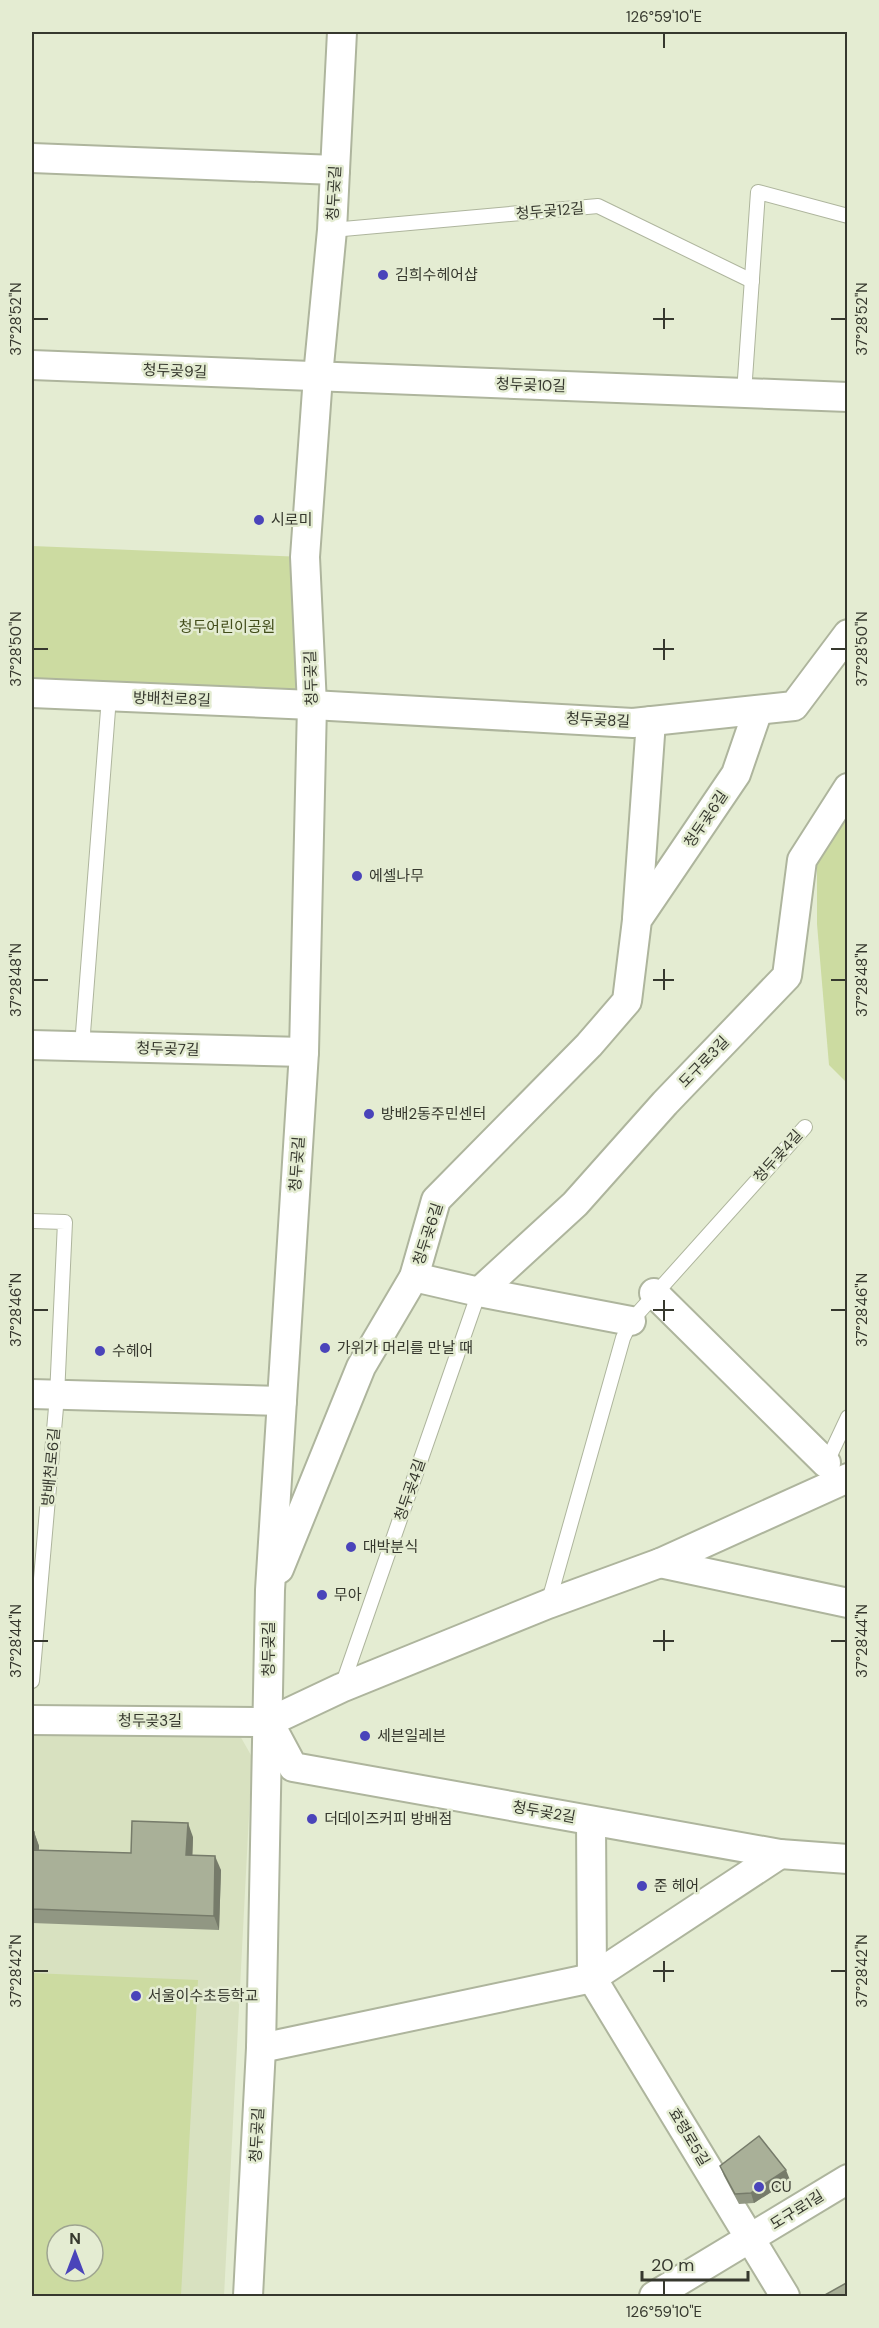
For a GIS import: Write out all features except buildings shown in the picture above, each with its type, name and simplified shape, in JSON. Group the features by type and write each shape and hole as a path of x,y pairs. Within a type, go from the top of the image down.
{"street":[{"name":"청두곶길","path":"248,2296 261,2048 270,1590 304,1052 312,705 305,557 318,376 332,230 342,32"},
{"path":"32,158 335,170"},
{"name":"청두곶9길","path":"32,365 318,376"},
{"name":"청두곶10길","path":"318,376 848,397"},
{"name":"청두곶8길","path":"312,705 633,723 794,706 848,634"},
{"name":"방배천로8길","path":"32,693 312,705"},
{"name":"청두곶6길","path":"637,920 736,774 758,710"},
{"name":"청두곶6길","path":"270,1590 361,1367 414,1277 436,1200 589,1045 627,1001 637,920 651,721"},
{"name":"도구로3길","path":"479,1292 575,1204 665,1103 787,976 802,860 848,788"},
{"name":"청두곶7길","path":"32,1045 304,1052"},
{"path":"414,1277 631,1321"},
{"path":"269,1722 341,1688 548,1604 660,1563 818,1491 837,1470 654,1293"},
{"path":"44,1395 282,1401"},
{"path":"660,1563 848,1603"},
{"name":"청두곶3길","path":"32,1720 269,1722"},
{"name":"청두곶2길","path":"269,1722 292,1767 780,1854 848,1859"},
{"path":"591,1821 592,1978"},
{"path":"261,2048 592,1978 780,1854"},
{"name":"효령로5길","path":"592,1978 785,2296"},
{"name":"도구로1길","path":"654,2296 751,2240 848,2179"}],"lane":[{"path":"744,393 758,192 848,216"},
{"name":"청두곶12길","path":"332,230 598,206 752,281"},
{"path":"82,1046 109,696"},
{"name":"청두곶4길","path":"548,1604 624,1338 631,1321 805,1127"},
{"name":"방배천로6길","path":"32,1221 64,1222 44,1395 32,1681"},
{"name":"청두곶4길","path":"341,1688 479,1292"},
{"path":"837,1470 848,1417"}],"shaded area":[{"name":"서울이수초등학교","path":"32,1727 239,1734 252,1757 224,2296 32,2296"}],"green space":[{"name":"청두어린이공원","path":"32,546 305,557 312,705 32,693"},
{"path":"847,805 847,1083 829,1065 817,924 817,855"},
{"path":"32,1973 198,1980 181,2296 32,2296"}],"place":[{"name":"김희수헤어샵","path":"383,275"},
{"name":"시로미","path":"259,520"},
{"name":"에셀나무","path":"357,876"},
{"name":"방배2동주민센터","path":"369,1114"},
{"name":"가위가 머리를 만날 때","path":"325,1348"},
{"name":"수헤어","path":"100,1351"},
{"name":"대박분식","path":"351,1547"},
{"name":"무아","path":"322,1595"},
{"name":"세븐일레븐","path":"365,1736"},
{"name":"더데이즈커피 방배점","path":"312,1819"},
{"name":"준 헤어","path":"642,1886"},
{"name":"서울이수초등학교","path":"136,1996"},
{"name":"CU","path":"759,2187"}]}
